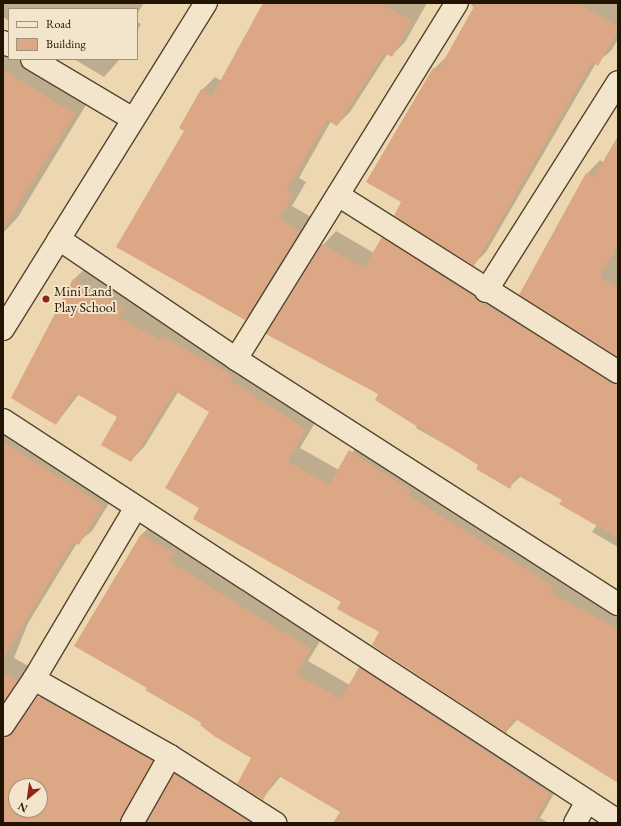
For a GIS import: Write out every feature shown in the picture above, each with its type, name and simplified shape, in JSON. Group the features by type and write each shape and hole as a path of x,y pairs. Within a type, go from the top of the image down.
{"street":[{"path":"3,328 206,3"},
{"path":"236,359 457,3"},
{"path":"34,60 133,119"},
{"path":"486,291 618,82"},
{"path":"338,195 486,291 618,372"},
{"path":"59,239 236,359 618,604"},
{"path":"3,420 135,509 618,821"},
{"path":"3,725 34,679 135,509"},
{"path":"34,679 170,756 275,823"},
{"path":"132,823 170,756"},
{"path":"575,823 587,801"}],"building":[{"path":"263,3 381,3 412,21 392,57 384,53 337,126 327,120 286,191 293,195 279,219 300,231 245,320 116,247 184,131 179,128 201,89 212,96"},
{"path":"476,3 577,3 618,26 618,31 598,66 592,62 474,266 394,216 401,202 366,182 433,68 438,71"},
{"path":"3,69 75,114 3,229"},
{"path":"618,136 618,244 600,277 618,288 618,357 519,295 586,173 594,177"},
{"path":"382,237 479,301 618,384 618,538 559,504 562,500 517,475 510,489 476,469 478,465 375,400 378,394 266,334 322,244 364,268"},
{"path":"73,279 124,308 119,317 160,340 162,336 233,376 230,380 306,429 288,461 329,485 349,450 411,491 409,496 554,586 550,592 618,629 618,783 514,718 506,733 372,645 379,632 337,609 341,602 193,519 199,508 165,488 209,412 175,391 131,462 101,445 117,417 75,393 56,425 11,398"},
{"path":"3,442 103,505 79,545 73,542 3,659"},
{"path":"141,534 174,553 169,561 311,649 296,674 341,699 359,667 550,794 533,823 333,823 340,812 277,775 263,800 237,784 251,758 214,736 200,725 202,723 145,690 147,688 74,646"},
{"path":"3,672 18,681 3,703"},
{"path":"38,696 153,761 120,823 3,823 3,737 13,732"},
{"path":"174,774 252,823 146,823"}],"place":[{"name":"Mini Land Play School","path":"46,299"}]}
